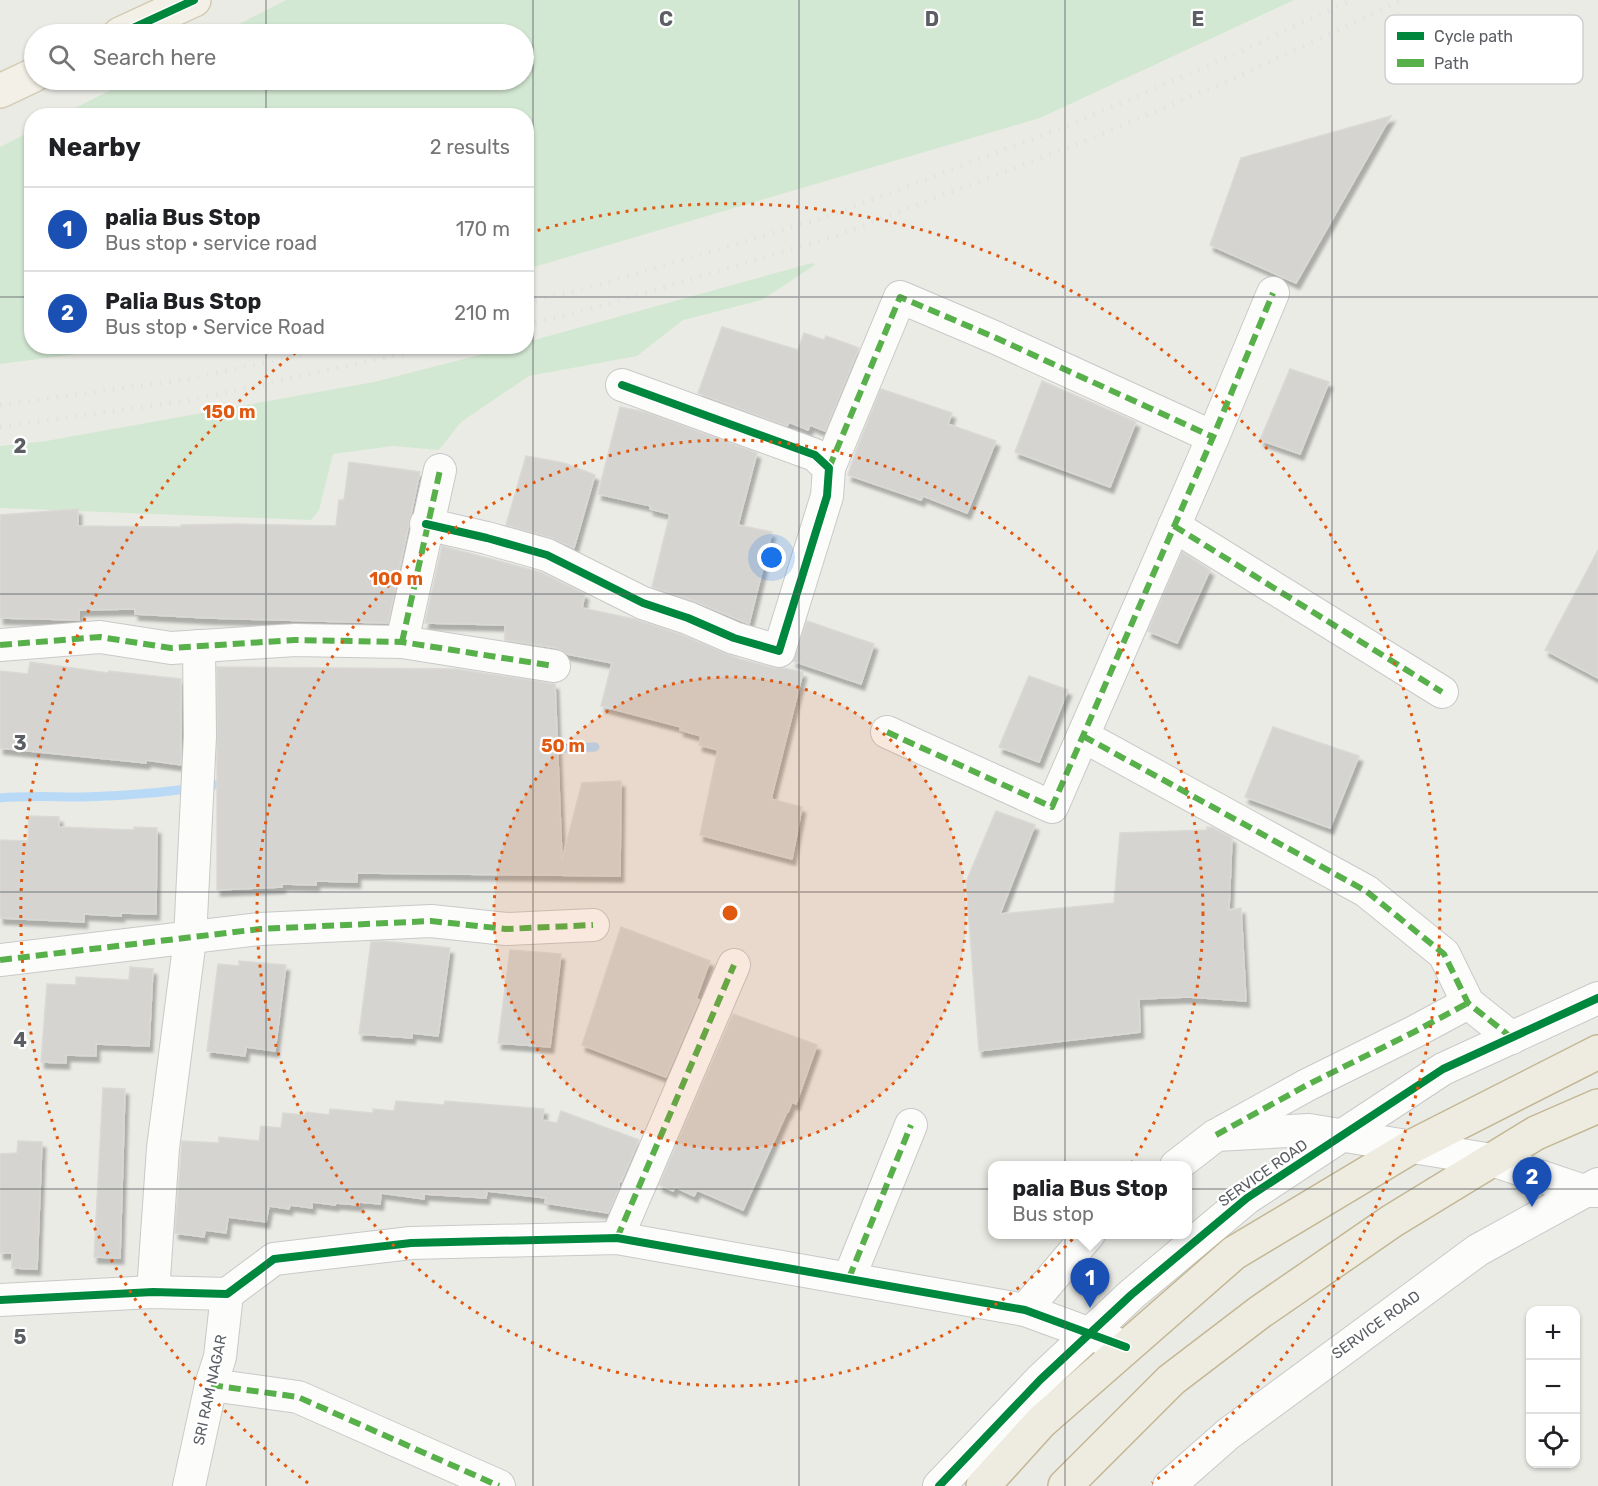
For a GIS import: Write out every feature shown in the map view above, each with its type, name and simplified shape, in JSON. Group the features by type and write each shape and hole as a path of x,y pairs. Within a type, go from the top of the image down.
{"highway":[{"path":"983,1486 1041,1422 1234,1252 1411,1147 1598,1053"},
{"path":"1065,1486 1171,1380 1260,1312 1382,1227 1536,1133 1598,1106"}],"main road":[{"path":"142,24 194,0"},
{"path":"0,91 24,80"}],"street":[{"path":"887,732 1052,807 1273,293"},
{"path":"426,524 547,555 643,603 688,618 734,638 779,651 827,496 828,468 900,297 1213,436"},
{"path":"622,385 815,455 828,468"},
{"path":"402,642 426,524 440,470"},
{"path":"1174,526 1442,692"},
{"path":"0,645 100,637 171,648 295,640 402,642 554,666"},
{"path":"153,1292 163,1148 190,939 200,736 200,646"},
{"path":"1083,736 1366,891 1444,954 1468,1002 1512,1038"},
{"path":"0,960 260,929 431,921 506,929 593,925"},
{"path":"616,1238 734,965"},
{"name":"SERVICE ROAD","path":"939,1486 1040,1380 1131,1295 1247,1198 1443,1070 1598,998"},
{"path":"1182,1161 1216,1135 1468,1002"},
{"path":"849,1278 911,1125"},
{"path":"1216,1135 1309,1130 1492,1160 1593,1189"},
{"name":"SERVICE ROAD","path":"1169,1486 1228,1434 1478,1250 1593,1189"},
{"path":"0,1300 153,1292 227,1294 274,1259 411,1243 616,1238 1025,1310 1126,1347"},
{"path":"1025,1310 1085,1239"},
{"name":"SRI RAM NAGAR","path":"189,1486 211,1385 220,1357 227,1294"},
{"path":"211,1385 298,1397 499,1486"}],"green space":[{"path":"286,0 1294,0 1040,118 534,267 534,108 75,108 111,90 534,90 534,24 239,24"},
{"path":"24,135 24,354 77,354 0,364 0,147"},
{"path":"812,263 815,265 762,300 683,320 637,356 529,376 461,422 439,450 393,446 333,454 319,510 311,520 0,508 0,446 46,441 374,382 484,354 534,354 534,340"}],"building":[{"path":"1391,116 1296,283 1210,245 1241,158"},
{"path":"722,327 798,350 804,333 824,340 826,336 859,348 825,431 810,425 808,430 789,422 787,426 698,393"},
{"path":"1290,369 1329,382 1300,454 1260,440"},
{"path":"1042,381 1136,422 1110,487 1015,452"},
{"path":"881,389 952,413 948,424 996,441 967,513 923,496 921,500 848,475"},
{"path":"620,407 645,412 757,453 738,525 772,532 749,624 694,601 652,587 670,514 650,509 651,506 598,494"},
{"path":"526,456 564,463 595,475 574,548 552,538 506,525"},
{"path":"349,462 420,472 388,623 207,618 135,614 135,609 79,610 79,620 0,618 0,515 78,509 78,526 181,527 181,525 235,524 336,526 339,500 344,500"},
{"path":"442,546 540,572 585,594 582,608 634,619 682,635 740,659 774,668 803,672 771,799 802,807 792,859 700,835 718,750 699,745 701,736 680,730 681,727 601,706 612,663 567,654 557,648 505,640 505,625 425,623"},
{"path":"1598,550 1598,678 1545,650"},
{"path":"1182,552 1210,570 1177,643 1148,631"},
{"path":"807,621 874,644 861,684 793,661"},
{"path":"30,662 108,673 109,671 181,679 181,765 0,748 0,671 28,674"},
{"path":"217,667 456,669 555,684 562,860 582,783 621,781 620,876 357,873 357,882 316,881 316,885 282,884 282,887 217,890"},
{"path":"1029,676 1068,690 1039,762 999,747"},
{"path":"1273,727 1359,756 1330,828 1245,797"},
{"path":"996,811 1035,825 1000,914 1114,903 1120,833 1207,830 1207,827 1232,838 1229,910 1241,908 1246,1001 1188,997 1139,999 1140,1032 979,1051 966,882"},
{"path":"29,816 59,817 59,827 134,830 134,827 157,828 156,914 121,913 121,916 84,914 84,922 0,918 0,840 28,841"},
{"path":"621,927 710,961 696,999 699,1000 666,1077 582,1045"},
{"path":"382,941 450,948 438,1036 412,1033 412,1038 359,1034 371,942"},
{"path":"510,950 561,954 550,1047 498,1043"},
{"path":"239,961 286,965 275,1051 246,1047 245,1056 207,1051 218,964 239,966"},
{"path":"130,967 153,969 149,1046 96,1044 96,1056 66,1055 66,1063 41,1062 47,984 76,985 76,977 129,980"},
{"path":"733,1014 817,1045 796,1104 792,1102 787,1112 743,1210 697,1190 694,1196 675,1187 673,1191 659,1185"},
{"path":"103,1088 125,1089 120,1258 94,1257"},
{"path":"396,1101 444,1105 445,1101 544,1109 542,1120 557,1123 561,1111 639,1140 621,1182 619,1181 619,1189 608,1213 545,1203 546,1198 487,1191 486,1198 424,1194 424,1199 381,1193 380,1204 359,1202 359,1205 336,1203 335,1205 312,1202 312,1208 290,1205 289,1209 269,1206 266,1222 228,1217 226,1233 205,1230 204,1237 175,1233 182,1141 219,1143 219,1137 259,1141 261,1126 281,1128 283,1113 305,1115 306,1112 329,1115 330,1109 373,1113 373,1109 394,1111"},
{"path":"18,1141 42,1142 37,1269 12,1268 12,1253 0,1253 0,1154 17,1153"}],"waterway":[{"path":"546,749 595,747"},
{"path":"0,798 120,796 229,783"}],"railway":[{"path":"534,301 599,285 829,216 1077,122 1233,55 1352,0"},
{"path":"534,323 605,305 836,236 1085,141 1242,75 1402,0"},
{"path":"0,405 190,379 304,354"},
{"path":"0,427 193,400 402,354"}],"marked path":[{"path":"887,732 1052,807 1273,293"},
{"path":"829,468 900,297 994,337 1213,437"},
{"path":"402,642 440,470"},
{"path":"1174,526 1442,692"},
{"path":"0,645 100,637 171,648 295,640 402,642 554,666"},
{"path":"1083,736 1366,891 1444,954 1468,1003 1512,1038"},
{"path":"0,960 260,929 431,921 506,929 593,925"},
{"path":"617,1238 734,965"},
{"path":"1216,1135 1307,1085 1468,1003"},
{"path":"849,1278 911,1125"},
{"path":"211,1385 298,1397 499,1486"}],"cycle path":[{"path":"142,24 194,0"},
{"path":"426,524 547,555 643,603 688,618 734,638 779,651 827,496 829,468 815,455 622,385"},
{"path":"939,1486 1040,1380 1131,1295 1247,1198 1443,1069 1598,998"},
{"path":"0,1300 153,1292 227,1294 274,1259 411,1243 617,1238 1025,1310 1126,1347"}],"place":[{"name":"Palia Bus Stop","path":"1532,1207"},
{"name":"palia Bus Stop","path":"1090,1308"}]}
